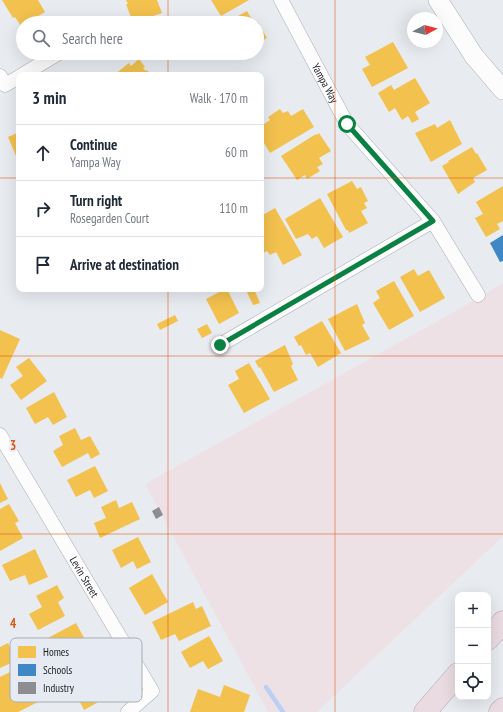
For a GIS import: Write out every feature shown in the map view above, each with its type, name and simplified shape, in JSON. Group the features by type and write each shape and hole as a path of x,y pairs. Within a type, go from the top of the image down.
{"highway":[{"path":"491,636 503,622"},
{"path":"425,712 455,677"},
{"path":"500,712 503,709"}],"main road":[{"path":"438,0 474,56 503,90"}],"street":[{"name":"Yampa Way","path":"280,0 347,124 433,221 478,295"},
{"path":"27,72 47,60"},
{"path":"3,80 16,78"},
{"path":"220,345 433,221"},
{"name":"Levin Street","path":"0,435 121,638"},
{"name":"Levin Street","path":"142,674 152,691 142,700"},
{"name":"Levin Street","path":"128,712 139,702"}],"shaded area":[{"path":"503,283 503,536 317,712 268,712 145,484 470,303"}],"building: Homes":[{"path":"2,0 38,0 45,12 38,16 16,16 16,18 15,17 13,18"},
{"path":"126,0 157,0 162,13 153,16 130,16 126,4 128,4"},
{"path":"211,0 249,0 221,16"},
{"path":"247,11 250,16 238,16"},
{"path":"264,33 267,38 264,40"},
{"path":"393,42 408,68 372,87 362,69 370,65 365,57"},
{"path":"140,60 145,67 143,68 149,72 118,72 129,63 131,66"},
{"path":"415,78 430,103 415,112 419,119 412,123 408,116 402,120 395,108 389,112 378,93 391,85 394,90"},
{"path":"280,109 283,113 288,111 291,116 303,109 314,127 270,153 264,143 264,124 270,120 268,117"},
{"path":"450,120 462,144 431,162 415,133 435,124 437,128"},
{"path":"16,133 16,156 8,137"},
{"path":"319,133 331,151 319,158 323,164 317,167 320,171 307,179 305,175 297,180 281,156"},
{"path":"472,147 487,170 473,178 475,182 458,194 442,166"},
{"path":"352,181 357,189 361,187 368,201 364,203 367,208 361,211 368,223 349,233 327,194"},
{"path":"503,186 503,221 497,224 500,229 486,237 475,218 483,214 476,202"},
{"path":"320,198 343,237 324,248 317,236 312,239 308,234 296,239 285,219"},
{"path":"275,208 302,255 283,265 276,252 270,255 267,251 264,252 264,214"},
{"path":"414,269 418,276 429,270 445,298 420,312 400,277"},
{"path":"394,281 414,316 389,330 373,303 380,298 376,291"},
{"path":"219,292 228,292 239,313 219,324 206,299"},
{"path":"247,292 255,292 260,303 253,305"},
{"path":"357,304 365,323 362,325 370,339 345,351 328,319"},
{"path":"175,315 178,321 160,330 157,324"},
{"path":"322,321 341,353 318,367 310,353 306,355 301,345 299,346 294,337"},
{"path":"207,324 212,333 202,338 197,329"},
{"path":"0,330 20,339 2,379 0,378"},
{"path":"285,345 293,364 291,366 298,380 274,392 255,361"},
{"path":"29,358 47,381 21,400 10,385 23,376 16,367"},
{"path":"249,363 270,399 244,413 228,385 239,379 235,371"},
{"path":"54,392 67,417 53,425 48,417 35,424 26,408"},
{"path":"75,428 81,440 90,436 100,454 91,459 88,453 62,467 53,451 63,445 59,436"},
{"path":"95,466 108,491 94,498 90,490 76,497 67,480"},
{"path":"0,483 8,499 0,503"},
{"path":"116,500 119,508 132,502 140,519 100,538 94,523 106,518 101,507"},
{"path":"9,504 19,521 15,523 23,538 0,551 0,509"},
{"path":"138,537 151,562 137,569 133,561 121,568 112,550"},
{"path":"35,549 48,577 29,585 25,575 10,581 2,565"},
{"path":"152,574 168,602 145,615 129,588"},
{"path":"57,585 64,598 58,602 65,616 38,630 29,614 42,607 36,596"},
{"path":"193,602 196,609 202,606 211,626 179,641 175,634 161,640 152,622"},
{"path":"76,623 84,638 48,638"},
{"path":"209,636 223,661 208,669 203,661 190,668 181,652"},
{"path":"8,643 10,648 10,664 0,668 0,647"},
{"path":"10,672 10,702 38,702 18,712 0,712 0,677"},
{"path":"224,685 250,695 244,712 190,712 198,689 220,697"},
{"path":"80,702 98,702 84,710"}],"building: Schools":[{"path":"503,235 503,261 500,262 490,243"}],"building: Industry":[{"path":"159,507 163,515 156,519 152,511"}],"waterway":[{"path":"266,687 283,712"}],"route":[{"path":"220,345 433,221 347,124"}]}
